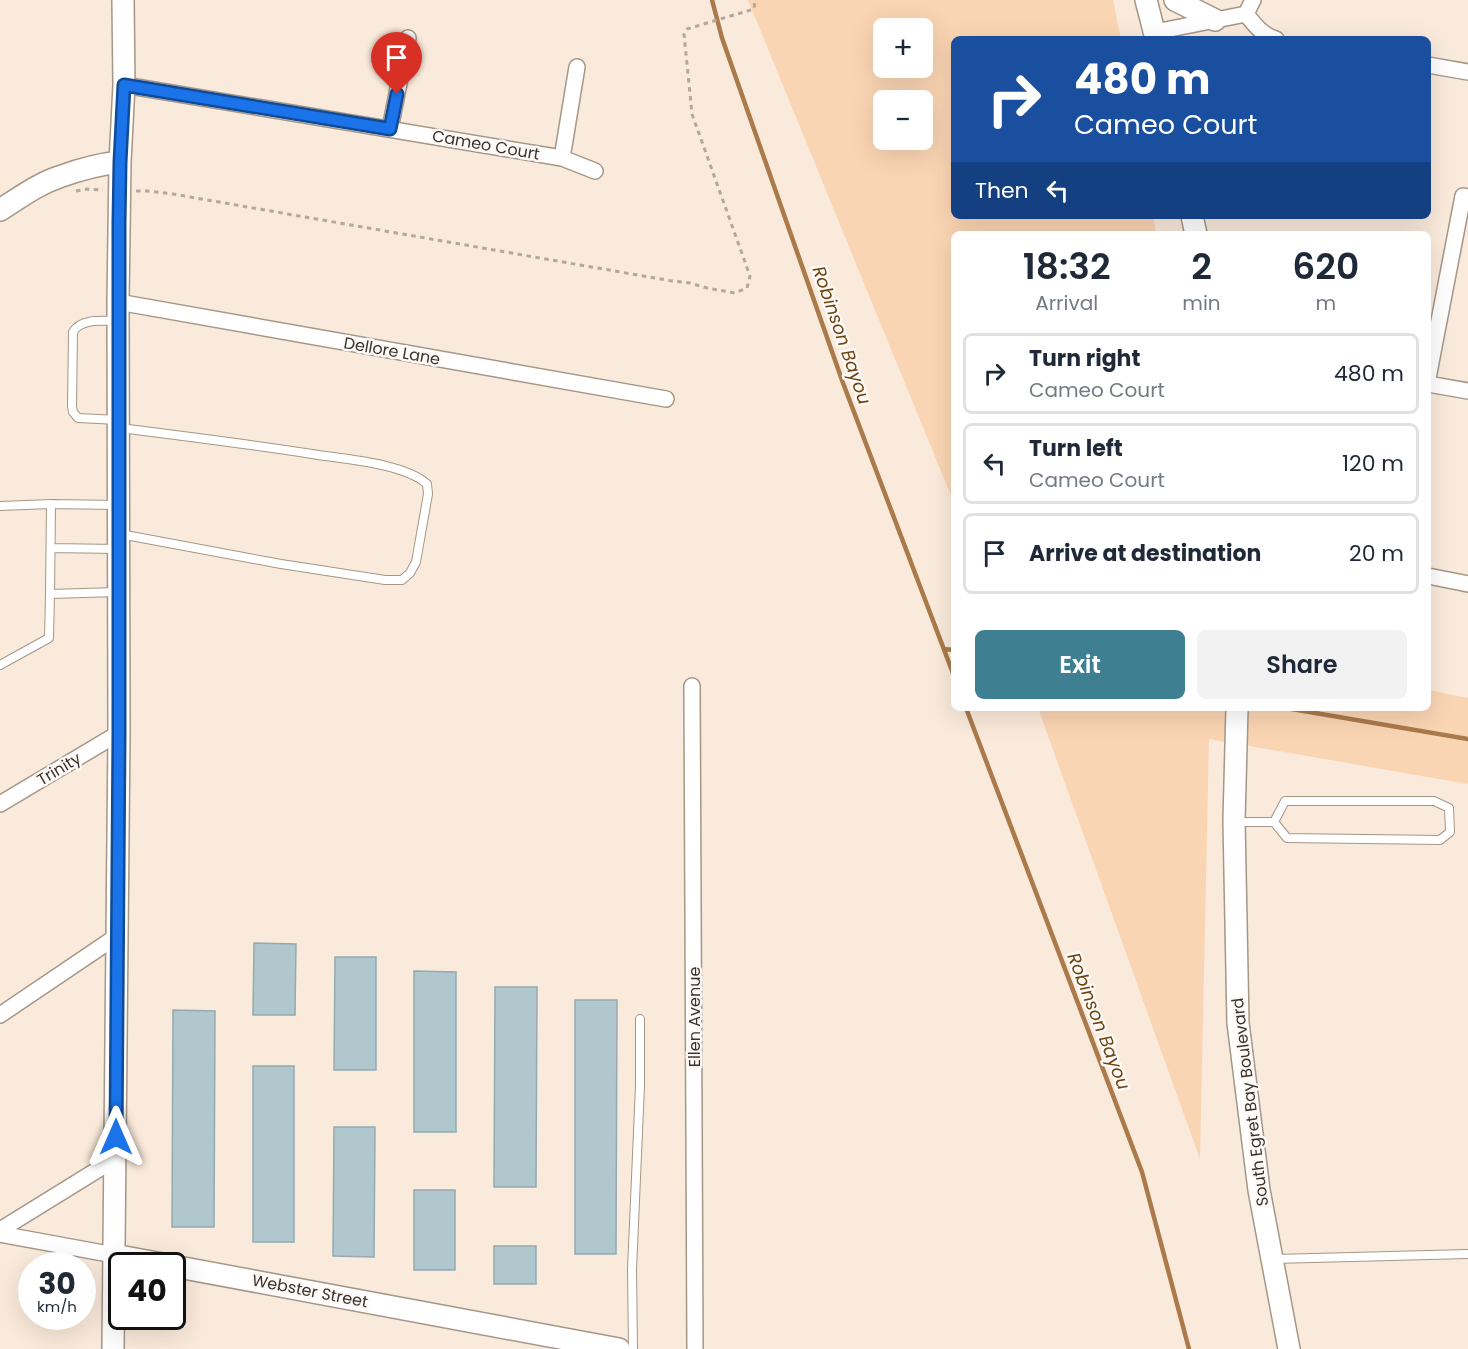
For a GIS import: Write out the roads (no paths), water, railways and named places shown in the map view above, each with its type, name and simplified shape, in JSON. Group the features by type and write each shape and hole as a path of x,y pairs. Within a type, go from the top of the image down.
{"street":[{"path":"114,1252 119,733 118,311 119,191 124,85 123,0"},
{"path":"1146,0 1156,35 1215,20 1250,7 1256,27 1268,36"},
{"path":"1175,0 1215,20"},
{"path":"390,129 408,38"},
{"path":"1431,66 1468,72"},
{"name":"Cameo Court","path":"124,85 562,158 577,67"},
{"path":"562,158 595,171"},
{"path":"0,210 33,189 58,177 107,163 120,162"},
{"path":"1431,362 1463,196 1468,197"},
{"name":"Dellore Lane","path":"118,311 666,399"},
{"path":"1431,385 1468,391"},
{"path":"1431,577 1468,584"},
{"name":"Ellen Avenue","path":"692,686 695,1349"},
{"name":"South Egret Bay Boulevard","path":"1236,711 1234,822 1238,1023 1259,1190 1289,1349"},
{"name":"Trinity","path":"0,804 119,733"},
{"path":"0,1014 117,936"},
{"path":"0,1232 115,1159"},
{"name":"Webster Street","path":"0,1232 108,1254"},
{"name":"Webster Street","path":"186,1268 619,1349"},
{"path":"113,1330 113,1349"}],"lane":[{"path":"51,548 119,542 385,580 402,580 410,573 416,562 428,494 426,484 418,476 375,464 78,418 72,406 73,332 76,325 118,311"},
{"path":"0,665 49,638 51,504"},
{"path":"0,506 119,505"},
{"path":"50,594 118,592"},
{"path":"1285,801 1434,801 1449,808 1450,832 1440,840 1287,838 1274,822 1285,801"},
{"path":"1234,822 1274,822"},
{"path":"633,1349 632,1269 640,1086 639,1019"},
{"path":"1272,1259 1468,1254"}],"waterway":[{"name":"Robinson Bayou","path":"712,0 722,38 843,383 951,668"},
{"path":"944,649 951,650"},
{"name":"Robinson Bayou","path":"967,711 1142,1172 1189,1349"},
{"path":"1304,711 1468,739"}]}
